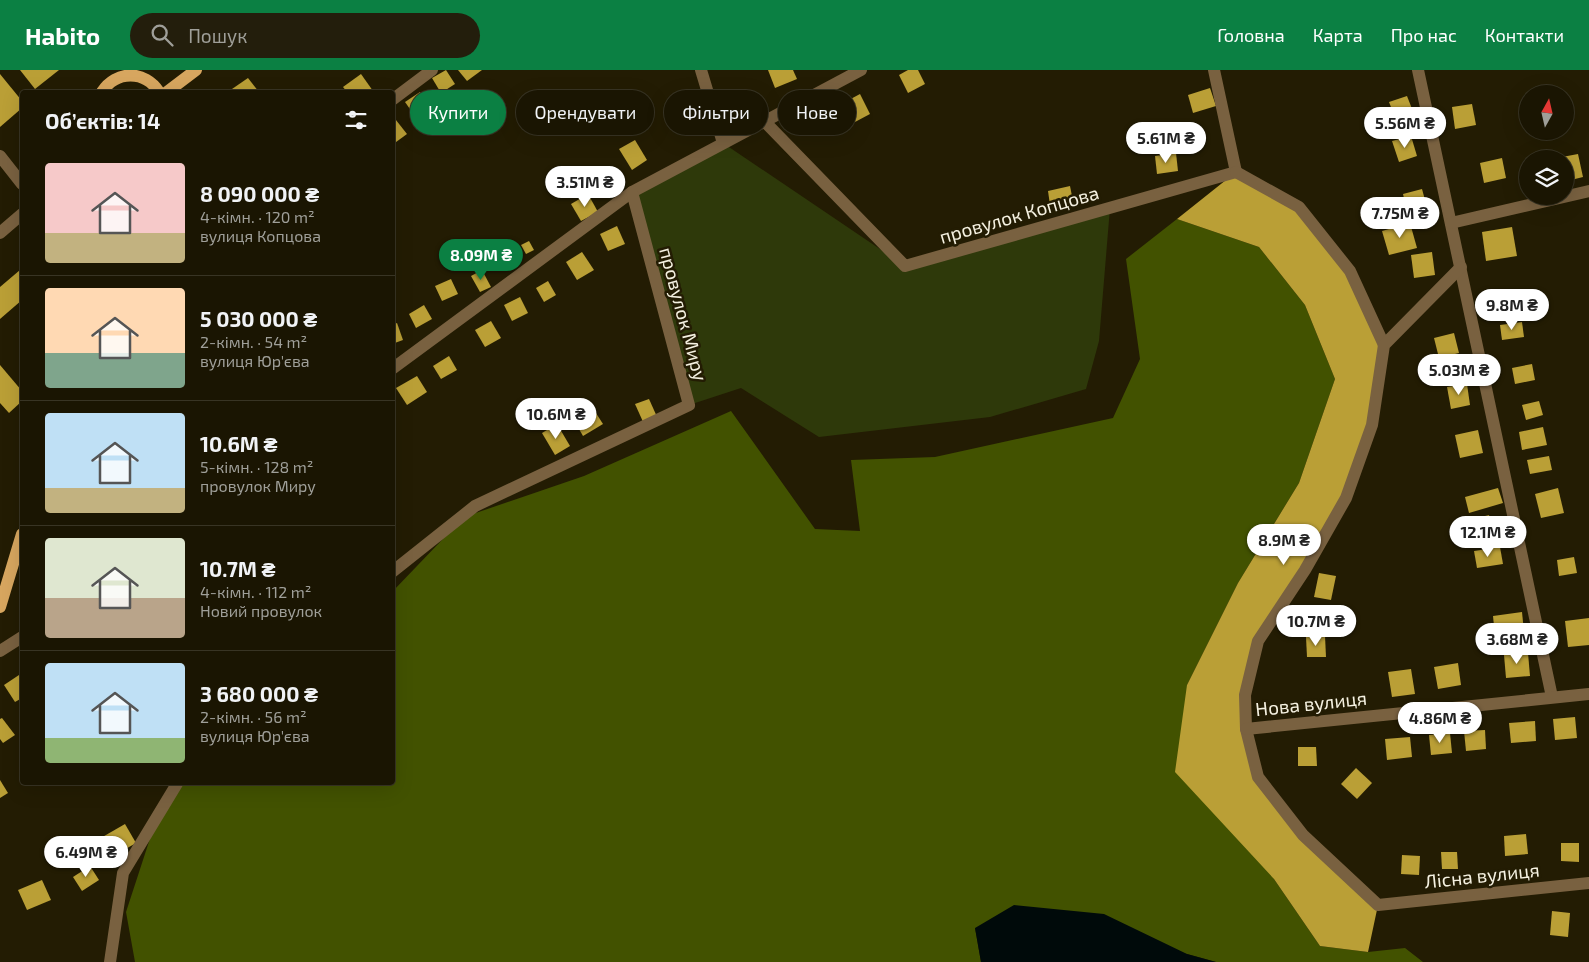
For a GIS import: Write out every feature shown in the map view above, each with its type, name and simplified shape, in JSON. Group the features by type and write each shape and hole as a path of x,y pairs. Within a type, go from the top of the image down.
{"main road":[{"path":"170,90 196,70"},
{"path":"103,90 108,81 122,71 139,73 154,83 158,90"},
{"path":"0,607 20,541"}],"street":[{"path":"395,98 432,70"},
{"path":"702,70 723,143"},
{"path":"768,120 861,70"},
{"path":"1214,70 1236,172 1299,207 1350,271 1384,345 1372,425 1346,498 1305,570 1258,641 1244,695 1246,729"},
{"path":"1418,70 1552,697"},
{"name":"провулок Копцова","path":"768,126 905,266 1236,172"},
{"path":"395,367 632,192 739,135"},
{"path":"0,156 20,181"},
{"name":"провулок Миру","path":"395,570 475,506 689,405 632,192"},
{"path":"1451,223 1589,192"},
{"path":"0,233 20,216"},
{"path":"1384,345 1461,267"},
{"path":"0,651 20,638"},
{"name":"Нова вулиця","path":"1246,729 1589,694"},
{"name":"Лісна вулиця","path":"1246,729 1258,777 1303,834 1378,905 1589,883"},
{"path":"110,962 123,873 176,785"}],"green space":[{"path":"723,143 905,266 1110,208 1099,341 1086,389 990,417 819,437 741,388 689,405 632,192"},
{"path":"1177,219 1259,247 1305,305 1335,379 1299,483 1238,583 1187,685 1274,879 1320,946 1368,952 1405,948 1423,962 1216,962 1187,954 975,928 981,962 135,962 126,912 159,811 180,785 395,785 395,589 464,517 584,476 731,411 815,529 860,531 851,460 935,457 1113,418 1140,359 1126,259"}],"shaded area":[{"path":"1014,905 1104,914 1187,954 1216,962 981,962 975,928"}],"building":[{"path":"20,70 59,70 35,89"},
{"path":"446,70 455,84 446,90 439,90 432,78"},
{"path":"458,70 482,70 467,81"},
{"path":"768,70 793,70 797,79 775,88"},
{"path":"908,70 918,70 925,84 908,93 899,75"},
{"path":"0,74 20,99 20,110 0,127"},
{"path":"361,74 372,90 345,90 343,87"},
{"path":"248,78 257,90 233,90"},
{"path":"1210,88 1216,106 1193,113 1188,95"},
{"path":"860,94 870,114 856,121 856,96"},
{"path":"1407,96 1414,114 1396,120 1389,102"},
{"path":"410,99 410,109 405,102"},
{"path":"1472,104 1476,125 1455,129 1452,107"},
{"path":"395,119 407,134 395,143"},
{"path":"1411,136 1417,156 1399,162 1392,141"},
{"path":"635,140 647,160 632,170 619,149"},
{"path":"1176,153 1178,171 1157,174 1155,156"},
{"path":"1578,154 1583,177 1574,179 1574,155"},
{"path":"1502,158 1506,178 1484,183 1480,163"},
{"path":"1236,172 1299,207 1350,271 1384,345 1372,425 1346,498 1258,641 1245,695 1258,777 1303,835 1378,905 1368,952 1320,946 1274,879 1175,772 1187,685 1238,583 1299,483 1335,379 1305,305 1259,247 1177,219"},
{"path":"1070,186 1073,201 1050,205 1048,191"},
{"path":"1422,189 1428,211 1408,216 1403,194"},
{"path":"588,194 598,212 581,221 571,204"},
{"path":"1410,223 1417,248 1389,255 1382,231"},
{"path":"617,226 625,244 608,251 600,234"},
{"path":"1512,227 1517,256 1486,261 1482,232"},
{"path":"529,241 534,250 526,254 521,245"},
{"path":"510,243 519,257 506,265 497,252"},
{"path":"582,252 594,270 577,280 566,262"},
{"path":"1432,252 1435,275 1414,278 1411,255"},
{"path":"20,270 20,302 0,319 0,287"},
{"path":"482,270 491,287 480,292 471,276"},
{"path":"451,279 458,294 442,301 435,286"},
{"path":"548,281 556,295 544,302 536,288"},
{"path":"520,297 528,313 512,321 504,305"},
{"path":"1516,304 1517,320 1495,321 1494,305"},
{"path":"424,305 432,319 416,328 409,314"},
{"path":"491,321 501,338 485,347 475,330"},
{"path":"1522,322 1524,337 1502,340 1500,325"},
{"path":"397,323 403,340 395,343 395,324"},
{"path":"1454,333 1459,353 1439,358 1434,338"},
{"path":"449,356 457,370 441,379 433,366"},
{"path":"1532,364 1535,380 1515,384 1512,368"},
{"path":"0,365 20,389 20,403 9,413 0,403"},
{"path":"417,376 427,392 407,405 396,388"},
{"path":"1467,384 1470,405 1451,409 1447,387"},
{"path":"649,399 658,419 644,424 635,404"},
{"path":"1539,401 1543,415 1526,420 1522,405"},
{"path":"594,410 603,424 583,436 575,422"},
{"path":"557,424 570,446 555,455 542,433"},
{"path":"1543,427 1547,445 1522,450 1519,432"},
{"path":"1478,430 1483,453 1460,458 1455,435"},
{"path":"1549,456 1552,470 1530,474 1527,460"},
{"path":"1498,488 1503,503 1469,513 1465,497"},
{"path":"1558,488 1564,513 1541,518 1535,494"},
{"path":"1489,515 1493,531 1476,535 1473,519"},
{"path":"1500,547 1503,564 1477,568 1474,551"},
{"path":"1574,557 1577,573 1559,576 1557,560"},
{"path":"1319,573 1336,576 1331,600 1314,597"},
{"path":"1522,612 1524,632 1495,636 1493,616"},
{"path":"1589,618 1589,645 1568,647 1565,621"},
{"path":"1325,636 1326,657 1307,657 1306,637"},
{"path":"1528,653 1530,676 1506,678 1504,655"},
{"path":"1458,663 1461,685 1438,689 1434,667"},
{"path":"1411,669 1415,694 1392,697 1388,672"},
{"path":"19,675 20,699 15,702 4,685"},
{"path":"1575,717 1577,738 1555,740 1553,719"},
{"path":"2,718 15,735 3,743 0,739 0,719"},
{"path":"1535,721 1536,741 1511,743 1509,723"},
{"path":"1485,730 1486,749 1466,751 1464,731"},
{"path":"1450,733 1452,753 1431,755 1429,735"},
{"path":"1410,737 1412,757 1387,760 1385,739"},
{"path":"1298,747 1316,747 1317,766 1298,766"},
{"path":"1356,768 1372,783 1357,799 1341,784"},
{"path":"0,780 8,793 0,798"},
{"path":"125,824 136,843 110,858 99,839"},
{"path":"1526,834 1528,854 1505,856 1504,836"},
{"path":"1561,843 1579,843 1579,862 1561,861"},
{"path":"1441,852 1457,852 1458,869 1442,869"},
{"path":"1402,855 1420,856 1419,875 1401,874"},
{"path":"90,866 99,880 82,891 73,877"},
{"path":"42,880 51,900 27,910 18,890"},
{"path":"1552,911 1570,913 1568,937 1550,935"}]}
